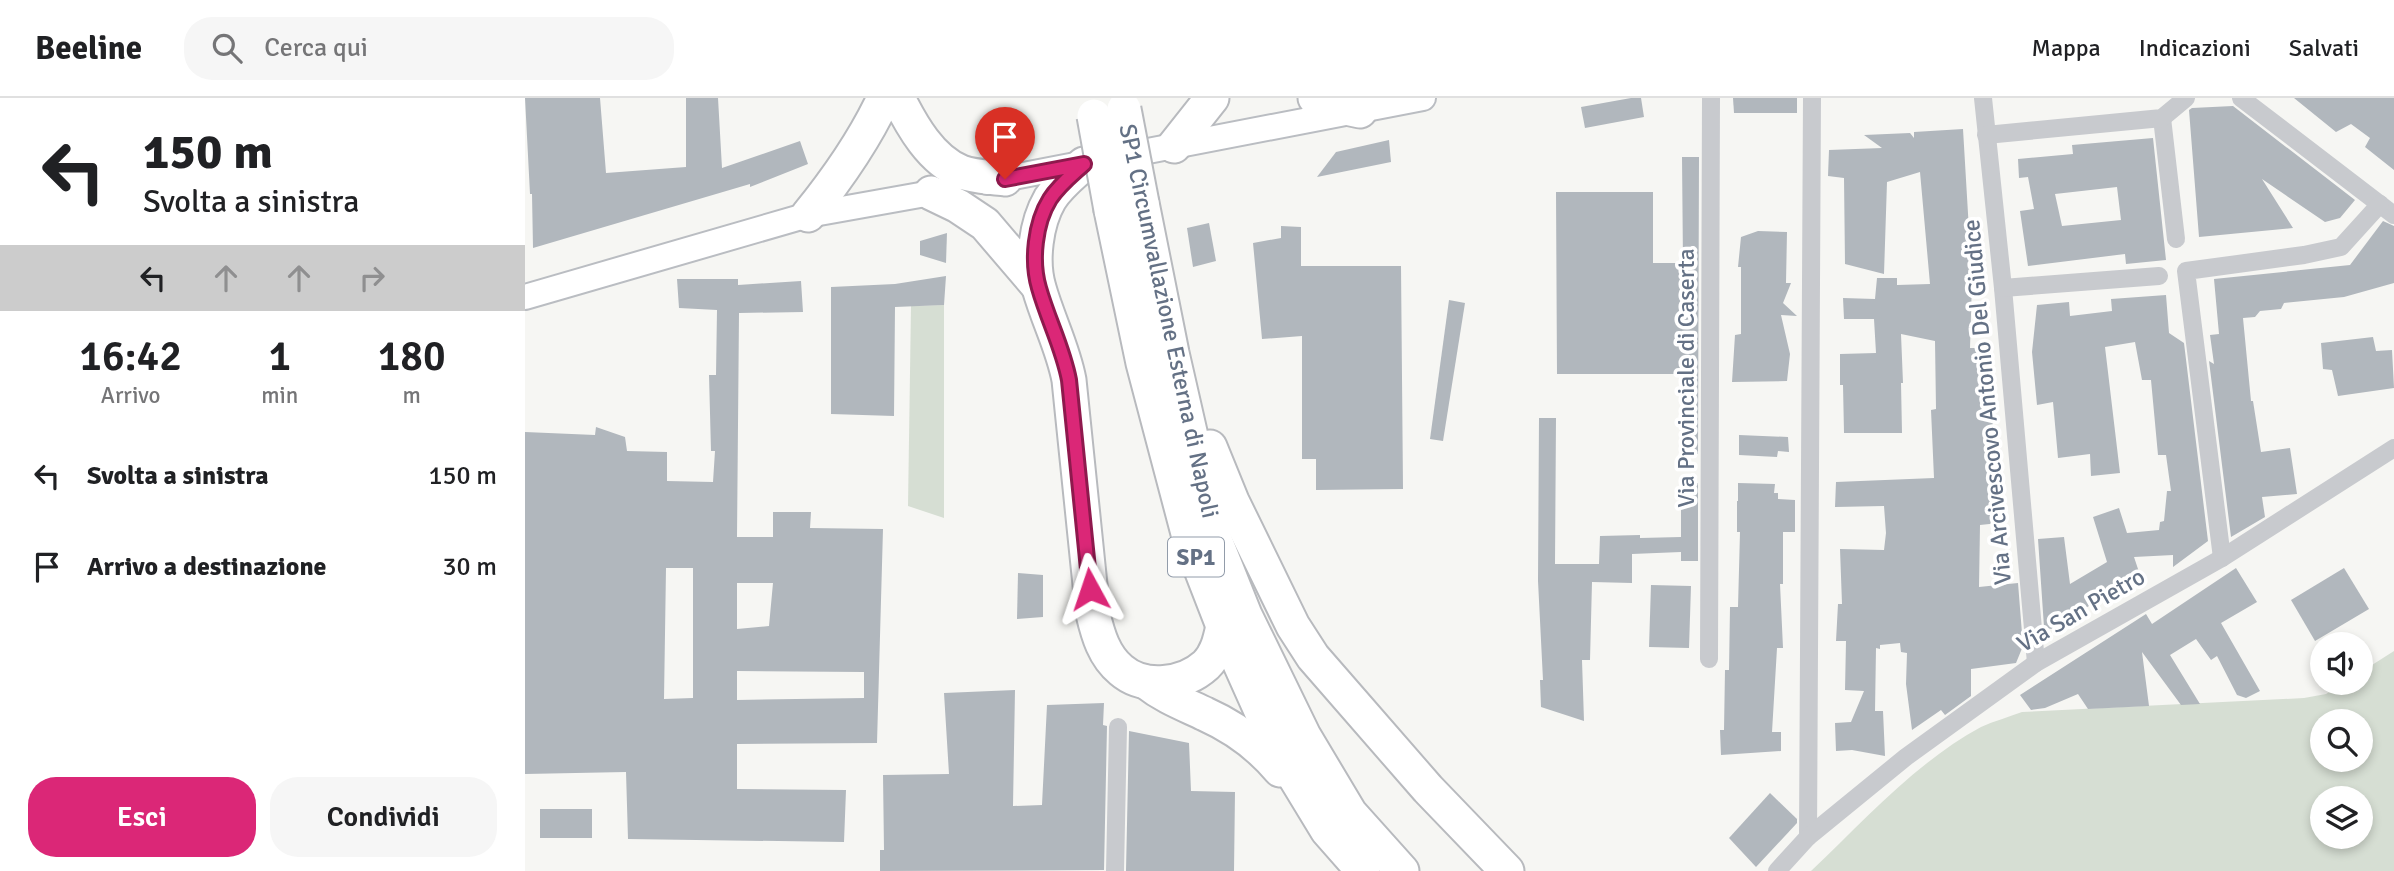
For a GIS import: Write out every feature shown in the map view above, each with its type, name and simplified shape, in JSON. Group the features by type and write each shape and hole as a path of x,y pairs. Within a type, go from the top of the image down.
{"highway":[{"path":"808,215 851,158 884,98"},
{"path":"898,98 921,135 944,163 963,173 1005,179"},
{"path":"1174,146 1212,98"},
{"path":"1315,98 1328,104 1360,111"},
{"name":"SP1 Circumvallazione Esterna di Napoli","path":"1107,105 1126,207 1143,363 1189,541 1223,626 1279,751 1327,830 1363,871"},
{"path":"1084,164 1050,199 1042,217 1035,258 1038,286 1064,355 1069,380 1093,614 1098,638 1121,670 1131,677 1163,684 1188,675 1205,665 1218,648 1223,626"},
{"path":"931,193 974,215 985,224 1038,286"},
{"name":"SP1 Circumvallazione Esterna di Napoli","path":"1126,207 1172,353 1214,537 1245,615 1304,736 1350,813 1402,871"},
{"path":"1172,353 1232,501 1293,626 1306,646 1428,789 1507,871"},
{"path":"1146,682 1163,695 1207,714 1244,736 1264,751 1308,799"}],"main road":[{"path":"525,297 808,215 1423,98"}],"street":[{"name":"Via Provinciale di Caserta","path":"1709,659 1711,98"},
{"path":"1808,836 1812,98"},
{"name":"Via Arcivescovo Antonio Del Giudice","path":"1983,98 2003,288 2036,663"},
{"path":"1986,135 2162,118 2186,98"},
{"path":"2222,558 2186,271 2304,255 2341,247 2387,209 2241,98"},
{"path":"2162,118 2176,239"},
{"path":"2003,288 2159,276"},
{"name":"Via San Pietro","path":"1777,871 1808,836 1906,757 2036,663 2222,558 2394,448"},
{"path":"1115,871 1118,727"}],"shaded area":[{"path":"944,305 944,518 908,506 911,306"},
{"path":"2394,651 2394,871 1811,871 1912,775 1957,741 1996,721 2022,712 2320,695 2373,695 2373,664"}],"building":[{"path":"525,98 600,98 606,173 686,167 686,98 718,98 722,168 800,141 808,164 750,187 750,184 533,248"},
{"path":"1641,98 1644,117 1585,128 1581,107"},
{"path":"1733,98 1797,98 1797,113 1734,113"},
{"path":"2294,98 2394,98 2394,170 2365,147 2370,138 2351,124 2336,132"},
{"path":"2233,106 2355,200 2340,218 2325,222 2262,179 2293,228 2199,237 2189,110"},
{"path":"1963,129 1972,281 1970,348 1978,348 1984,408 1992,409 1995,468 1992,468 1999,523 1980,525 1979,587 2018,583 2023,646 2016,663 1971,669 1971,696 1945,715 1941,710 1912,730 1906,684 1907,653 1901,652 1900,643 1880,645 1880,649 1876,648 1875,711 1883,711 1885,756 1852,750 1836,751 1835,723 1851,722 1864,691 1845,690 1846,641 1836,641 1838,604 1842,604 1840,549 1884,550 1886,533 1884,506 1835,507 1836,482 1934,478 1931,410 1936,409 1935,341 1901,334 1902,433 1844,433 1840,354 1876,353 1874,319 1844,319 1843,298 1875,299 1877,278 1897,278 1897,285 1930,284 1920,172 1887,182 1884,274 1845,264 1844,178 1828,176 1829,150 1882,148 1864,135 1910,133 1914,138 1914,132"},
{"path":"2153,138 2166,260 2126,264 2125,254 2028,266 2020,211 2034,209 2028,177 2019,178 2018,159 2073,154 2072,145","holes":["2117,187 2121,220 2062,226 2055,194"]},
{"path":"1389,140 1391,162 1317,177 1336,152"},
{"path":"1682,157 1699,157 1698,454 1680,453 1682,374 1557,374 1556,192 1653,192 1653,263 1683,263"},
{"path":"2383,221 2394,226 2394,283 2344,297 2284,303 2281,309 2260,311 2255,317 2243,318 2251,401 2261,452 2290,448 2297,494 2262,497 2265,517 2231,537 2209,361 2214,364 2210,335 2219,334 2214,279 2350,265"},
{"path":"1209,223 1216,261 1193,267 1187,228"},
{"path":"1281,226 1301,227 1301,266 1401,266 1403,489 1316,490 1316,459 1302,459 1302,336 1262,339 1253,243 1281,238"},
{"path":"1758,231 1787,232 1786,283 1791,283 1783,303 1797,316 1781,315 1790,354 1787,381 1732,382 1735,335 1741,334 1741,267 1738,267 1741,237"},
{"path":"947,233 946,263 920,255 920,241"},
{"path":"946,276 944,305 895,307 894,416 831,414 831,287 895,284"},
{"path":"677,279 738,279 738,285 801,281 803,312 739,313 737,537 773,537 773,512 811,512 810,528 883,529 877,743 737,744 737,789 846,790 844,842 628,839 626,772 525,774 525,432 595,435 596,427 625,437 627,451 667,452 667,481 713,482 715,451 711,451 709,375 716,375 717,310 679,308","holes":["666,568 693,568 693,698 664,699","737,583 773,583 769,626 737,629","737,671 864,672 864,698 737,700"]},
{"path":"2166,295 2169,333 2184,343 2208,541 2173,567 2173,555 2134,557 2140,575 2051,629 2044,627 2038,539 2064,537 2070,584 2107,562 2093,517 2119,508 2127,533 2159,530 2160,522 2164,521 2167,491 2171,491 2166,455 2158,455 2151,380 2142,380 2135,342 2105,347 2120,473 2091,476 2090,454 2058,458 2053,402 2037,405 2032,352 2037,305 2069,302 2070,316 2112,311 2111,299"},
{"path":"1449,300 1465,303 1443,441 1430,439"},
{"path":"2373,337 2376,351 2392,350 2394,388 2338,396 2332,370 2323,369 2321,343"},
{"path":"1539,418 1556,418 1555,564 1599,564 1600,536 1681,537 1681,482 1698,483 1698,561 1681,561 1681,552 1632,554 1632,583 1592,582 1590,660 1582,660 1584,721 1541,707 1540,680 1543,680 1538,581"},
{"path":"1739,435 1788,437 1789,452 1778,451 1777,457 1739,455"},
{"path":"1738,483 1775,484 1774,493 1778,493 1778,499 1795,500 1795,532 1783,532 1783,584 1780,584 1783,648 1777,648 1772,732 1781,732 1781,751 1721,755 1720,730 1724,730 1725,670 1729,670 1730,607 1738,607"},
{"path":"2236,568 2257,602 2221,623 2260,691 2246,698 2237,695 2217,656 2211,660 2196,639 2170,655 2200,704 2181,705 2142,652 2149,706 2088,709 2078,694 2045,708 2031,710 2020,695 2146,614 2152,624"},
{"path":"2344,568 2369,609 2330,632 2310,632 2291,600"},
{"path":"1018,573 1043,575 1043,617 1017,619"},
{"path":"1651,585 1691,586 1689,648 1649,647"},
{"path":"1015,690 1013,806 1042,805 1047,705 1104,703 1103,725 1107,726 1104,870 880,871 880,850 884,850 883,775 949,774 944,693"},
{"path":"1129,731 1189,743 1191,791 1235,792 1234,871 1126,871"},
{"path":"1770,793 1797,819 1797,823 1756,867 1729,838"},
{"path":"540,809 592,809 592,838 540,838"}],"route":[{"path":"1005,179 1084,164 1064,181 1050,199 1042,217 1035,258 1038,286 1064,355 1069,380 1090,589"}]}
